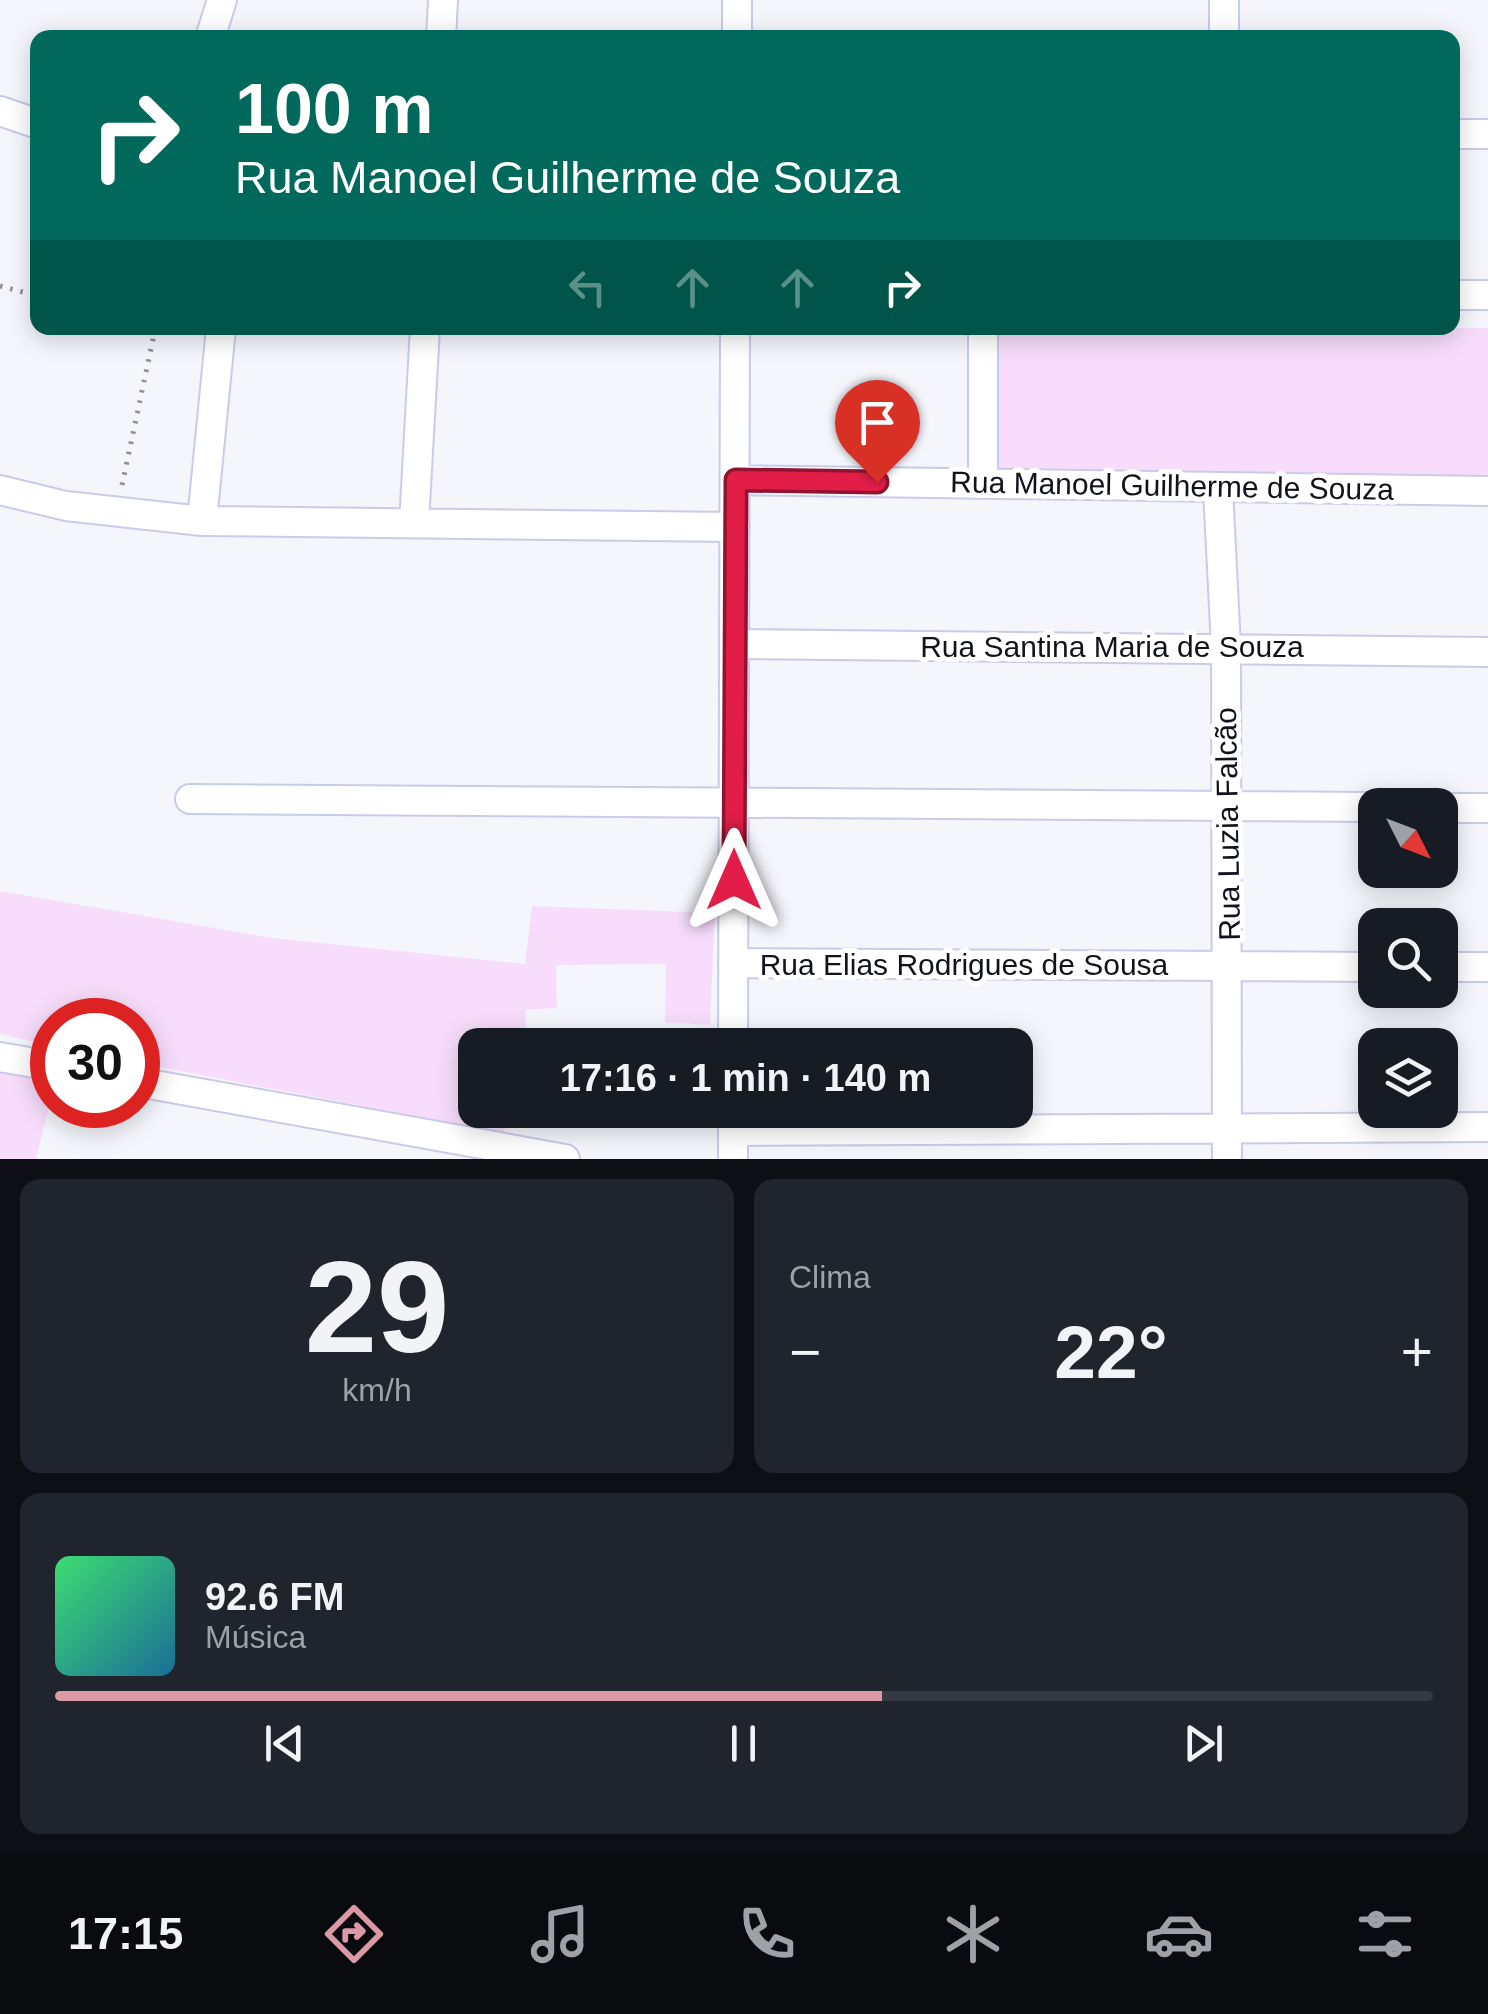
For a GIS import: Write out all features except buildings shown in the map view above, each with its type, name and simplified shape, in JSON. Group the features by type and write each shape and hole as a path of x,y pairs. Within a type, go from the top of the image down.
{"street":[{"path":"213,30 222,0"},
{"path":"441,30 443,0"},
{"path":"737,30 738,0"},
{"path":"1224,0 1224,30"},
{"path":"0,111 30,121"},
{"path":"1460,134 1488,134"},
{"path":"1460,295 1488,295"},
{"path":"202,520 220,335"},
{"path":"414,523 425,335"},
{"path":"733,1028 734,335"},
{"path":"983,335 983,482"},
{"name":"Rua Manoel Guilherme de Souza","path":"736,480 1488,491"},
{"name":"Rua Luzia Falcão","path":"1218,489 1226,647 1230,966 1227,1159"},
{"path":"0,490 66,506 202,520 734,528"},
{"name":"Rua Santina Maria de Souza","path":"736,644 1488,652"},
{"path":"190,798 1358,807"},
{"path":"1458,808 1488,808"},
{"name":"Rua Elias Rodrigues de Sousa","path":"734,963 1358,967"},
{"path":"1458,967 1488,967"},
{"path":"0,1057 30,1062"},
{"path":"160,1086 566,1159"},
{"path":"733,1133 1227,1126 1488,1127"}],"path":[{"path":"0,286 30,294"},
{"path":"117,512 154,335"}],"shaded area":[{"path":"1460,328 1488,328 1488,491 982,489 984,335 1460,335"},
{"path":"0,891 272,938 525,964 532,906 715,913 710,1025 665,1022 666,964 556,965 557,1008 526,1010 525,1028 458,1028 458,1124 160,1067 160,998 30,998 30,1041 0,1034"},
{"path":"0,1067 30,1070 30,1128 44,1128 36,1159 0,1159"},
{"path":"479,1128 505,1128 505,1133"}],"route":[{"path":"734,880 736,480 877,482"}]}
